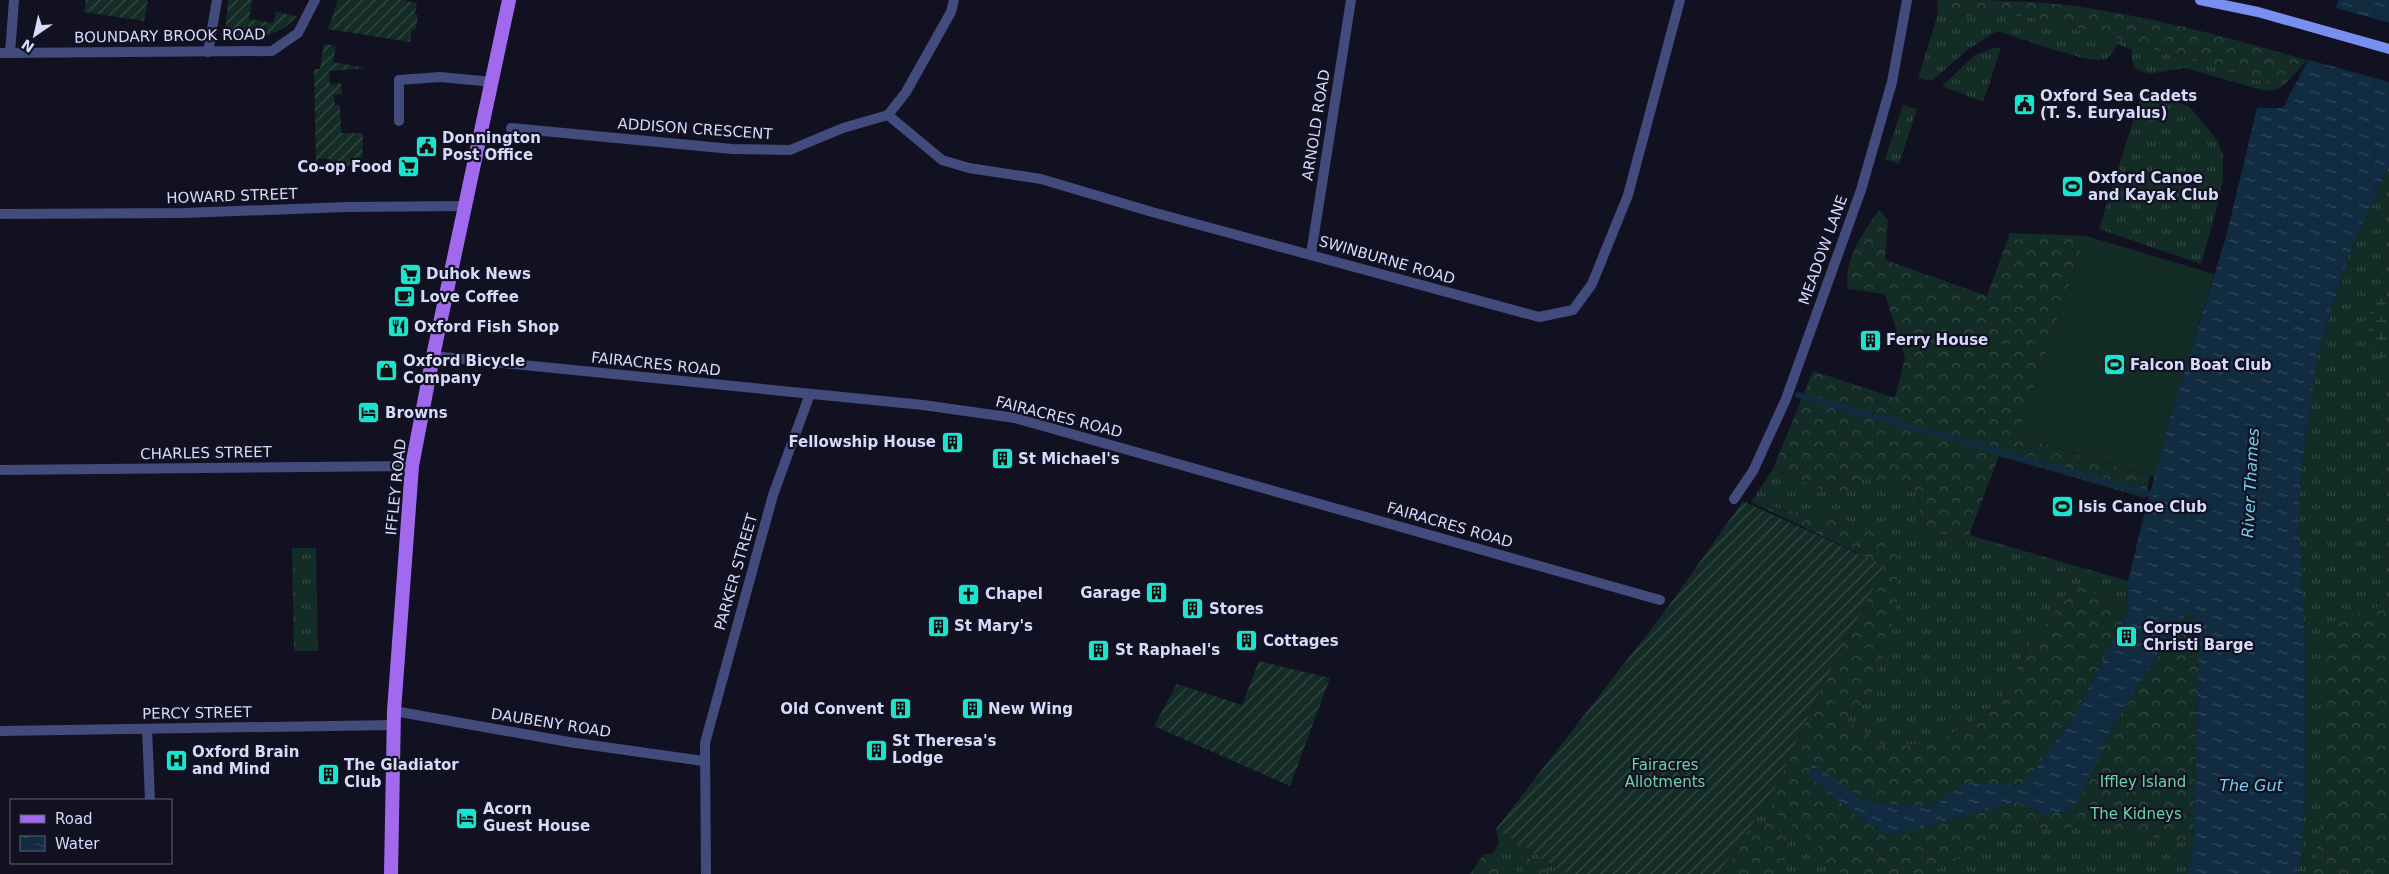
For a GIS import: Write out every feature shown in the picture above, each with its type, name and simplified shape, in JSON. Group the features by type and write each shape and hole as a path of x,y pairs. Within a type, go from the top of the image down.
{"main road":[{"name":"IFFLEY ROAD","path":"391,874 394,718 412,466 433,356 509,0"},
{"path":"2200,0 2258,12 2389,49"}],"street":[{"path":"5,53 14,0"},
{"path":"208,52 217,0"},
{"name":"BOUNDARY BROOK ROAD","path":"5,53 272,51 298,33 315,0"},
{"path":"888,115 906,92 951,12 954,0"},
{"name":"ARNOLD ROAD","path":"1311,254 1351,0"},
{"name":"SWINBURNE ROAD","path":"888,115 942,160 969,168 1041,179 1152,212 1539,317 1573,310 1592,284 1628,195 1680,0"},
{"name":"MEADOW LANE","path":"1734,499 1753,471 1786,398 1861,190 1892,82 1907,0"},
{"path":"399,121 398,80 440,77 493,82"},
{"name":"ADDISON CRESCENT","path":"511,128 732,149 790,150 843,128 888,115"},
{"name":"HOWARD STREET","path":"0,214 192,212 347,206 466,206"},
{"name":"FAIRACRES ROAD","path":"433,356 923,406 1016,418 1660,600"},
{"name":"PARKER STREET","path":"706,874 704,743 773,495 810,394"},
{"name":"CHARLES STREET","path":"0,470 412,466"},
{"name":"DAUBENY ROAD","path":"394,718 704,761"},
{"name":"PERCY STREET","path":"0,731 146,729 394,718"},
{"path":"146,729 150,799"}],"green space":[{"path":"86,0 148,0 144,21 84,12"},
{"path":"228,0 252,0 249,19 273,23 276,12 297,16 282,29 264,36 245,37 225,33"},
{"path":"338,0 401,0 417,3 415,14 418,15 416,29 412,29 410,42 328,29"},
{"path":"1937,0 1989,0 2074,6 2192,29 2307,60 2290,79 2267,83 2115,37 2053,21 2003,14 1968,16 1938,13"},
{"path":"1938,13 1968,16 2003,14 2053,21 2115,37 2267,83 2290,79 2279,89 2265,91 2185,68 2148,74 2135,68 2132,60 2132,50 2117,44 2108,58 2093,60 1997,31 1967,50 1933,80 1918,79"},
{"path":"324,44 336,46 333,62 366,68 329,71 330,84 341,83 342,94 334,95 335,105 340,105 341,133 363,133 362,166 330,166 330,159 318,159 316,166 314,69 320,69"},
{"path":"1993,48 2001,48 1983,102 1942,86 1974,56"},
{"path":"2142,93 2189,106 2217,140 2223,155 2223,178 2218,204 2201,264 2099,229"},
{"path":"1903,105 1917,109 1899,164 1885,159"},
{"path":"2389,166 2389,874 2297,874 2301,853 2306,789 2305,637 2299,519 2301,473 2319,349 2350,252"},
{"path":"1879,210 1888,220 1885,260 1987,296 2010,233 2086,236 2017,436 2150,476 2145,498 1999,456 1969,535 1921,533 1919,492 1863,477 1840,497 1773,469 1813,371 1895,398 1905,358 1885,294 1848,289 1847,278 1851,257 1861,237"},
{"name":"Falcon Boat Club","path":"2086,236 2214,274 2174,404 2155,477 2017,436"},
{"path":"2379,289 2389,303 2389,379 2383,362 2368,341 2372,305"},
{"path":"1773,469 1840,497 1863,476 1919,492 1921,533 1969,535 2128,581 2128,612 2076,584 2030,644 1998,704 1937,743 1884,746 1847,720 1872,692 1858,525 1751,502"},
{"name":"Fairacres Allotments","path":"1743,501 1885,566 1826,678 1771,796 1718,874 1566,874 1496,829 1668,607"},
{"name":"Iffley Island","path":"1751,502 1859,525 1897,549 1897,604 1872,692 1847,720 1884,746 1937,743 1998,704 2030,644 2076,584 2128,612 2073,718 2023,785 1967,783 1930,807 1866,802 1813,765 1807,775 1865,822 1889,836 2018,802 2046,815 2073,810 2115,722 2188,611 2200,626 2193,845 2089,824 2058,829 2012,827 1929,874 1844,874 1821,862 1821,849 1776,813 1771,796 1826,678 1885,566"},
{"path":"292,548 316,548 318,651 294,651"},
{"path":"2389,603 2389,874 2314,874 2327,775 2322,679 2324,632 2331,622"},
{"path":"1259,661 1330,678 1290,786 1154,726 1177,684 1242,705"},
{"name":"The Kidneys","path":"2115,722 2193,845 2187,874 1718,874 1771,796 1781,775 1812,779 1865,822 1889,836 2018,802 2046,815"},
{"path":"1763,822 1774,823 1788,843 1782,874 1724,874 1741,846"},
{"path":"1496,829 1566,874 1470,874 1484,854 1492,854 1499,843"},
{"path":"1484,854 1495,861 1499,874 1470,874"},
{"path":"1527,857 1553,874 1526,874 1520,866"}],"water":[{"path":"2339,0 2389,0 2389,166 2350,252 2319,349 2301,473 2299,519 2305,637 2306,789 2301,853 2297,874 2187,874 2193,845 2200,626 2188,611 2115,722 2073,810 2046,815 2018,802 1889,836 1865,822 1807,775 1813,764 1866,802 1930,807 1967,783 2023,785 2073,718 2128,612 2128,581 2144,515 2174,404 2226,237 2257,108 2283,108"}],"pier":[{"path":"2333,7 2389,23 2389,82 2306,59"}],"waterway":[{"path":"1798,395 2150,494"}],"place":[{"name":"Oxford Sea Cadets (T. S. Euryalus)","path":"2024,105"},
{"name":"Donnington Post Office","path":"426,147"},
{"name":"Co-op Food","path":"408,167"},
{"name":"Oxford Canoe and Kayak Club","path":"2072,187"},
{"name":"Duhok News","path":"410,274"},
{"name":"Love Coffee","path":"404,297"},
{"name":"Oxford Fish Shop","path":"398,327"},
{"name":"Ferry House","path":"1870,340"},
{"name":"Falcon Boat Club","path":"2114,365"},
{"name":"Oxford Bicycle Company","path":"387,370"},
{"name":"Browns","path":"369,413"},
{"name":"Fellowship House","path":"952,442"},
{"name":"St Michael's","path":"1002,459"},
{"name":"Isis Canoe Club","path":"2062,507"},
{"name":"Garage","path":"1157,593"},
{"name":"Chapel","path":"969,594"},
{"name":"Stores","path":"1193,609"},
{"name":"St Mary's","path":"938,626"},
{"name":"Corpus Christi Barge","path":"2127,637"},
{"name":"Cottages","path":"1247,641"},
{"name":"St Raphael's","path":"1099,650"},
{"name":"Old Convent","path":"900,709"},
{"name":"New Wing","path":"972,709"},
{"name":"St Theresa's Lodge","path":"876,750"},
{"name":"Oxford Brain and Mind","path":"176,761"},
{"name":"The Gladiator Club","path":"328,774"},
{"name":"Acorn Guest House","path":"467,818"}],"water label":[{"name":"River Thames","path":"2250,483"},
{"name":"The Gut","path":"2251,785"}]}
